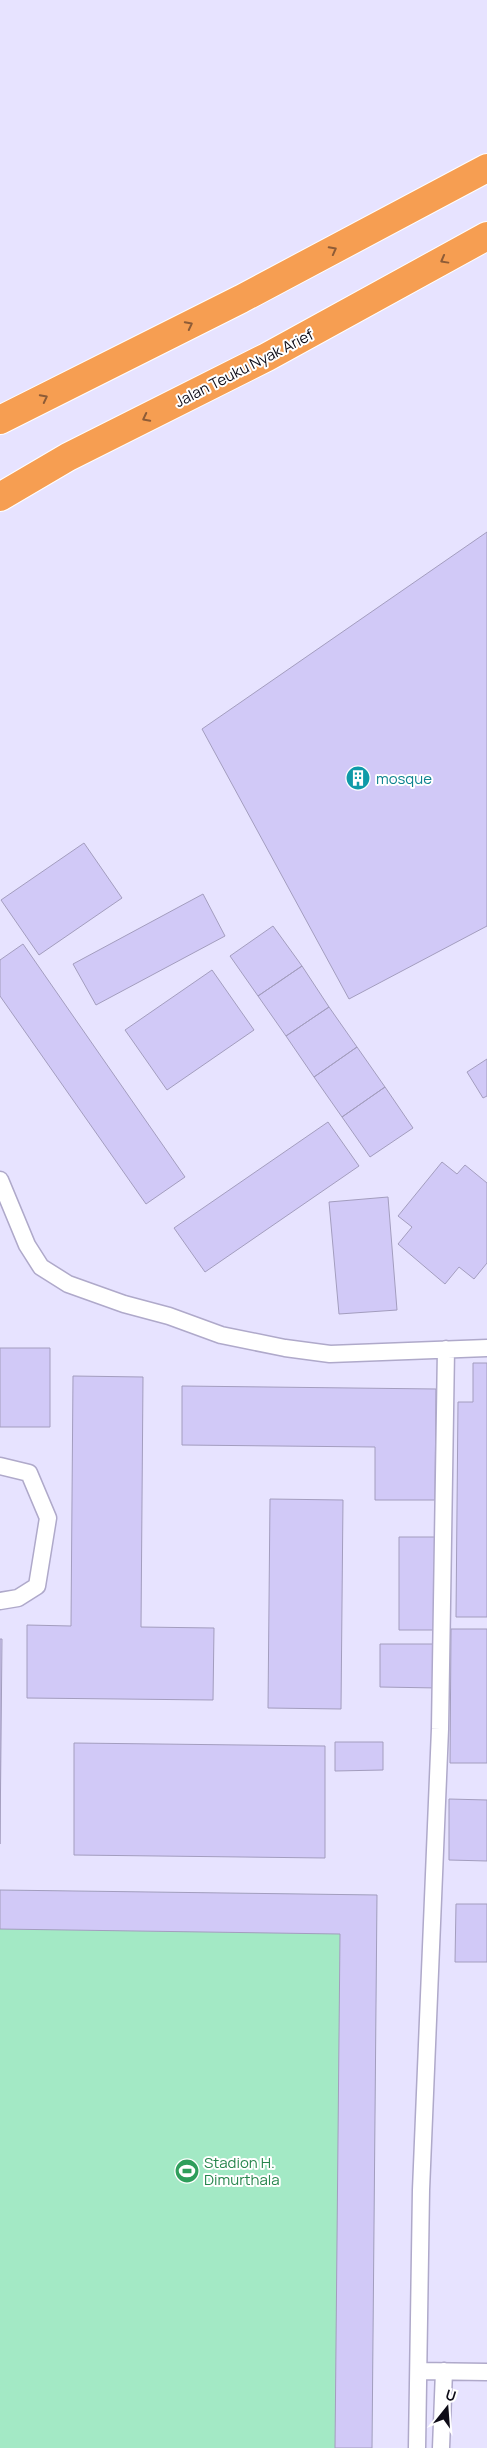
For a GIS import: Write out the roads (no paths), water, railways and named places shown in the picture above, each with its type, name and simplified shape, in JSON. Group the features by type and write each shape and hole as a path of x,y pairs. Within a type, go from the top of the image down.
{"highway":[{"path":"0,420 241,299 487,168"},
{"name":"Jalan Teuku Nyak Arief","path":"0,497 68,457 266,357 487,236"}],"lane":[{"path":"0,1180 28,1245 41,1267 78,1287 221,1335 285,1348 330,1354 487,1348"},
{"path":"417,2448 421,2190 440,1729 446,1349"},
{"path":"0,1466 29,1473 48,1518 37,1586 18,1598 0,1601"},
{"path":"419,2371 487,2372"},
{"path":"441,2448 444,2371"}],"place":[{"name":"mosque","path":"358,778"},
{"name":"Stadion H. Dimurthala","path":"187,2171"}]}
